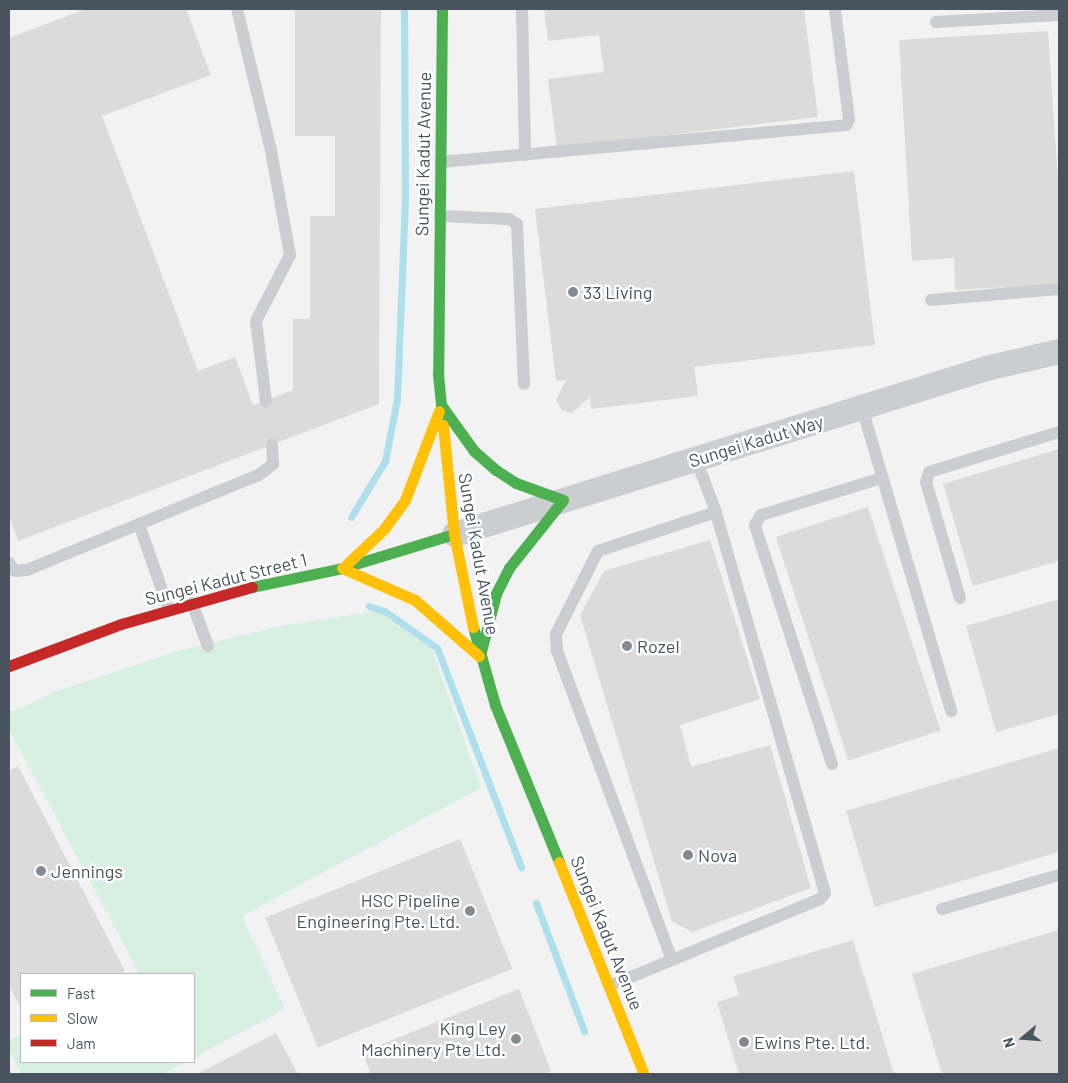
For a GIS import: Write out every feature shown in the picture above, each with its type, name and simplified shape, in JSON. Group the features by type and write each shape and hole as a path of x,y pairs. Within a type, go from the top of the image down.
{"street":[{"name":"Sungei Kadut Avenue","path":"442,9 441,405 454,534 480,656 496,705 644,1074"},
{"name":"Sungei Kadut Way","path":"454,534 986,368 1059,351"},
{"path":"441,405 474,451 496,470 516,483 563,500 509,568 496,594 480,656 415,600 342,568 384,529 405,500 441,405"},
{"name":"Sungei Kadut Street 1","path":"9,666 169,610 342,568 454,534"}],"lane":[{"path":"237,9 271,151 290,255 256,321 266,400"},
{"path":"522,9 525,155"},
{"path":"441,162 846,125 850,119 835,9"},
{"path":"936,22 1059,15"},
{"path":"440,216 510,219 517,224 524,384"},
{"path":"930,300 1059,289"},
{"path":"862,408 951,711"},
{"path":"960,598 926,482 929,472 1059,432"},
{"path":"9,563 15,571 27,570 259,475 272,464 272,445"},
{"path":"609,986 825,893 716,512 696,459"},
{"path":"832,764 756,526 761,515 882,478"},
{"path":"672,960 557,650 556,634 598,552 716,512"},
{"path":"139,524 169,610"},
{"path":"192,604 208,646"},
{"path":"942,909 1059,875"}],"green space":[{"path":"378,611 432,649 481,788 242,916 285,1009 195,1057 195,973 135,973 138,971 9,730 9,713 57,691 181,650 286,625"},
{"path":"20,1035 20,1063 184,1063 163,1074 22,1074 9,1051 9,1041"}],"building":[{"path":"86,9 186,9 211,75 102,116 198,371 235,357 253,405 293,390 293,319 310,319 310,216 335,216 335,136 295,136 295,10 381,9 379,404 18,541 9,516 9,38"},
{"path":"544,9 804,9 818,117 557,149 548,79 604,72 599,35 548,41"},
{"path":"1048,31 1059,196 1059,284 955,290 954,258 912,261 899,40"},
{"path":"854,171 875,345 694,367 698,396 591,409 590,397 572,413 562,410 556,400 566,380 556,381 535,209"},
{"path":"1059,449 1059,561 973,586 943,484"},
{"path":"868,507 941,730 848,760 776,537"},
{"path":"710,540 760,699 680,725 691,767 770,745 811,888 692,932 672,921 580,615 604,571"},
{"path":"1059,599 1059,714 996,732 966,626"},
{"path":"1059,748 1059,852 875,907 846,811"},
{"name":"Jennings","path":"18,766 125,971 120,973 20,973 20,1007 9,985 9,771"},
{"path":"460,839 512,969 318,1047 265,918"},
{"path":"1059,930 1059,1074 942,1074 912,974"},
{"path":"853,940 894,1074 739,1074 717,1002 739,995 733,976"},
{"path":"519,989 551,1071 543,1074 371,1074 362,1052"},
{"path":"276,1033 298,1074 197,1074"}],"waterway":[{"path":"351,517 385,461 397,399 405,197 404,9"},
{"path":"369,606 386,612 437,648 521,867"},
{"path":"536,903 584,1031"}],"traffic: fast":[{"path":"442,9 438,374 443,425"},
{"path":"441,405 474,451 496,470 516,483 563,500 509,568 496,594 481,651"},
{"path":"252,587 342,568 454,534"},
{"path":"473,627 495,705 559,862"}],"traffic: slow":[{"path":"347,564 384,529 405,500 439,411"},
{"path":"443,425 454,534 473,627"},
{"path":"342,568 415,600 479,656"},
{"path":"559,862 644,1074"}],"traffic: jam":[{"path":"9,666 121,624 252,587"}],"place":[{"name":"33 Living","path":"573,292"},
{"name":"Rozel","path":"627,646"},
{"name":"Nova","path":"688,855"},
{"name":"Jennings","path":"41,871"},
{"name":"HSC Pipeline Engineering Pte. Ltd.","path":"470,911"},
{"name":"King Ley Machinery Pte Ltd.","path":"516,1039"},
{"name":"Ewins Pte. Ltd.","path":"744,1042"}]}
